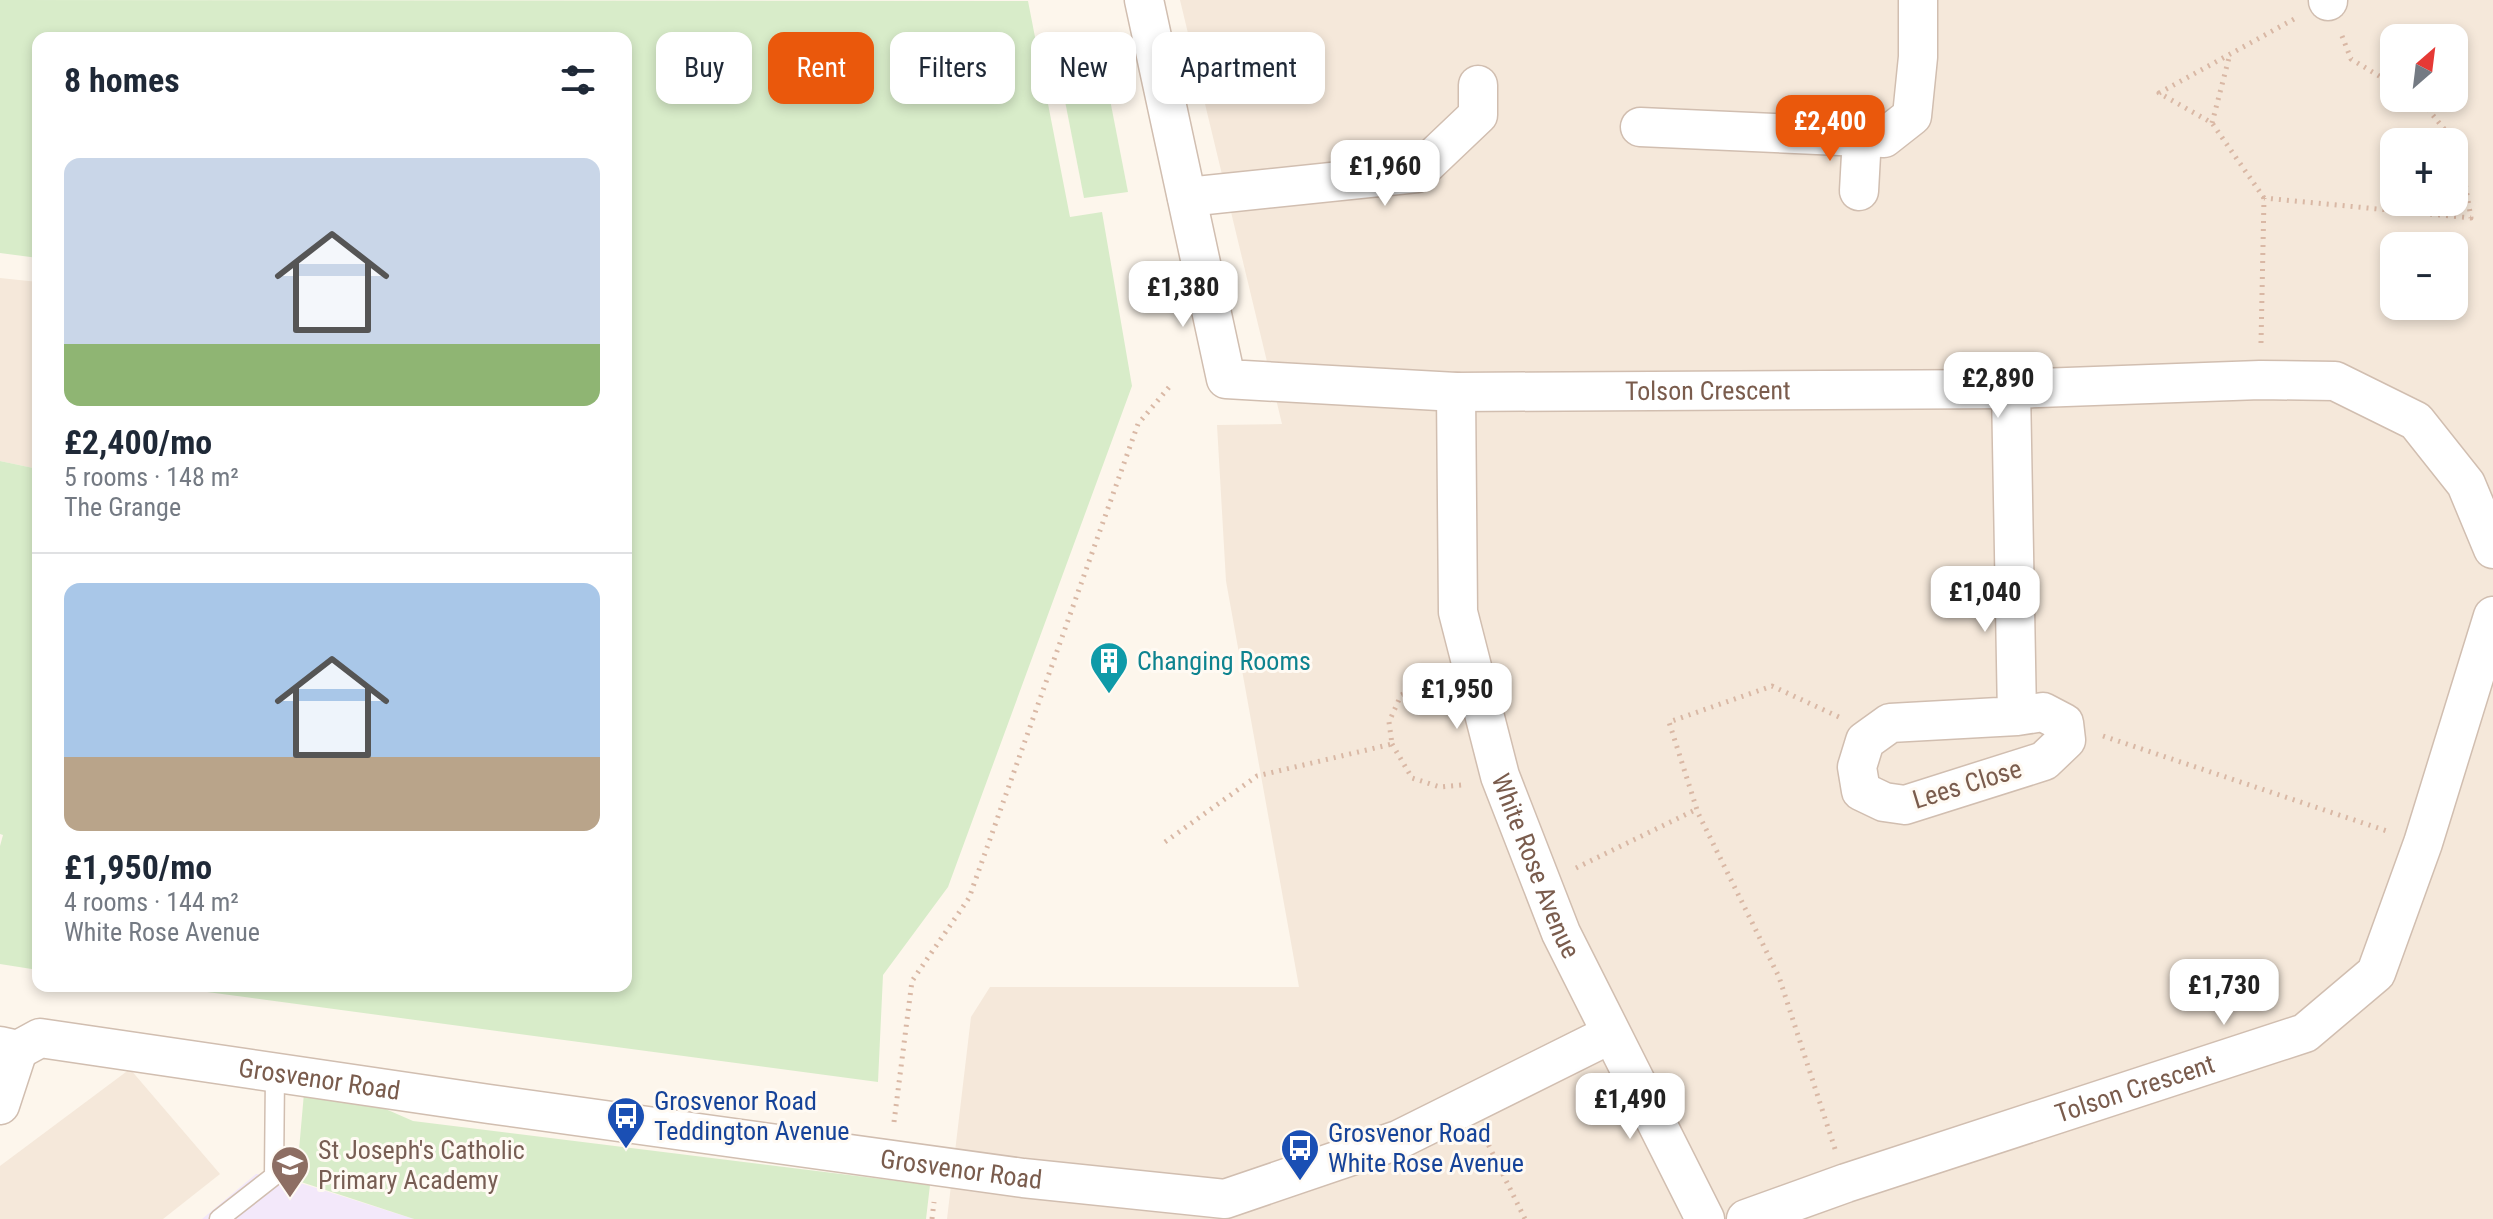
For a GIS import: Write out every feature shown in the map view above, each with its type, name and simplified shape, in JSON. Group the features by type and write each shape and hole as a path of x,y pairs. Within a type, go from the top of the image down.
{"street":[{"name":"Tolson Crescent","path":"1144,0 1226,379 1456,392 2011,389 2260,380 2335,381 2416,421 2466,484 2493,549"},
{"path":"1640,127 1884,138 1912,116 1918,57 1918,0"},
{"path":"1187,197 1417,173 1478,115 1478,85"},
{"path":"1859,191 1862,137"},
{"name":"Lees Close","path":"2011,389 2017,716"},
{"name":"White Rose Avenue","path":"1456,392 1458,612 1499,772 1561,933 1705,1219"},
{"name":"Tolson Crescent","path":"1746,1219 1846,1183 2305,1033 2376,973 2423,843 2493,616"},
{"name":"Lees Close","path":"2043,712 2064,723 2066,740 2044,761 1905,805 1884,802 1861,791 1857,767 1865,741 1890,723 2017,716 2043,712"},
{"name":"Grosvenor Road","path":"9,1048 40,1038 1023,1178 1225,1199 1398,1140 1611,1034"},
{"path":"0,1105 9,1048"}],"lane":[{"path":"219,1219 274,1176 275,1073"}],"path":[{"path":"2260,380 2264,198 2212,123 2159,93 2328,0 2351,59 2380,77"},
{"path":"2212,123 2231,54"},
{"path":"2264,198 2471,218 2459,147 2430,112"},
{"path":"890,1159 912,981 969,898 1138,424 1170,386"},
{"path":"1472,668 1431,679 1401,695 1389,722 1392,744 1412,778 1440,787 1468,785 1499,772"},
{"path":"1846,1183 1779,977 1697,809 1669,722 1772,686 1876,733"},
{"path":"2064,723 2423,843"},
{"path":"1165,842 1257,776 1392,744"},
{"path":"1542,884 1697,809"},
{"path":"1468,1105 1525,1219"}],"shaded area":[{"path":"1180,0 2493,0 2493,1219 947,1219 971,1017 990,987 1299,987 1226,581 1217,425 1282,424 1205,104 1325,104 1325,32 1188,32"},
{"path":"0,278 32,281 32,468 0,461"},
{"path":"130,1069 220,1174 163,1219 0,1219 0,1166"},
{"name":"St Joseph's Catholic Primary Academy","path":"256,1174 275,1175 414,1219 202,1219"}],"green space":[{"path":"0,0 1028,1 1034,32 1031,32 1031,104 1048,104 1070,217 1102,212 1132,386 948,887 883,975 878,1082 207,992 632,992 632,32 32,32 32,257 0,253"},
{"path":"1066,104 1111,104 1128,192 1084,198"},
{"path":"0,461 32,468 32,969 0,964 0,846 3,835 0,834"},
{"path":"304,1093 365,1100 413,1121 930,1185 926,1219 414,1219 292,1179 299,1150"}],"place":[{"name":"Changing Rooms","path":"1109,695"},
{"name":"Grosvenor Road Teddington Avenue","path":"626,1150"},
{"name":"Grosvenor Road White Rose Avenue","path":"1300,1182"},
{"name":"St Joseph's Catholic Primary Academy","path":"290,1199"}]}
